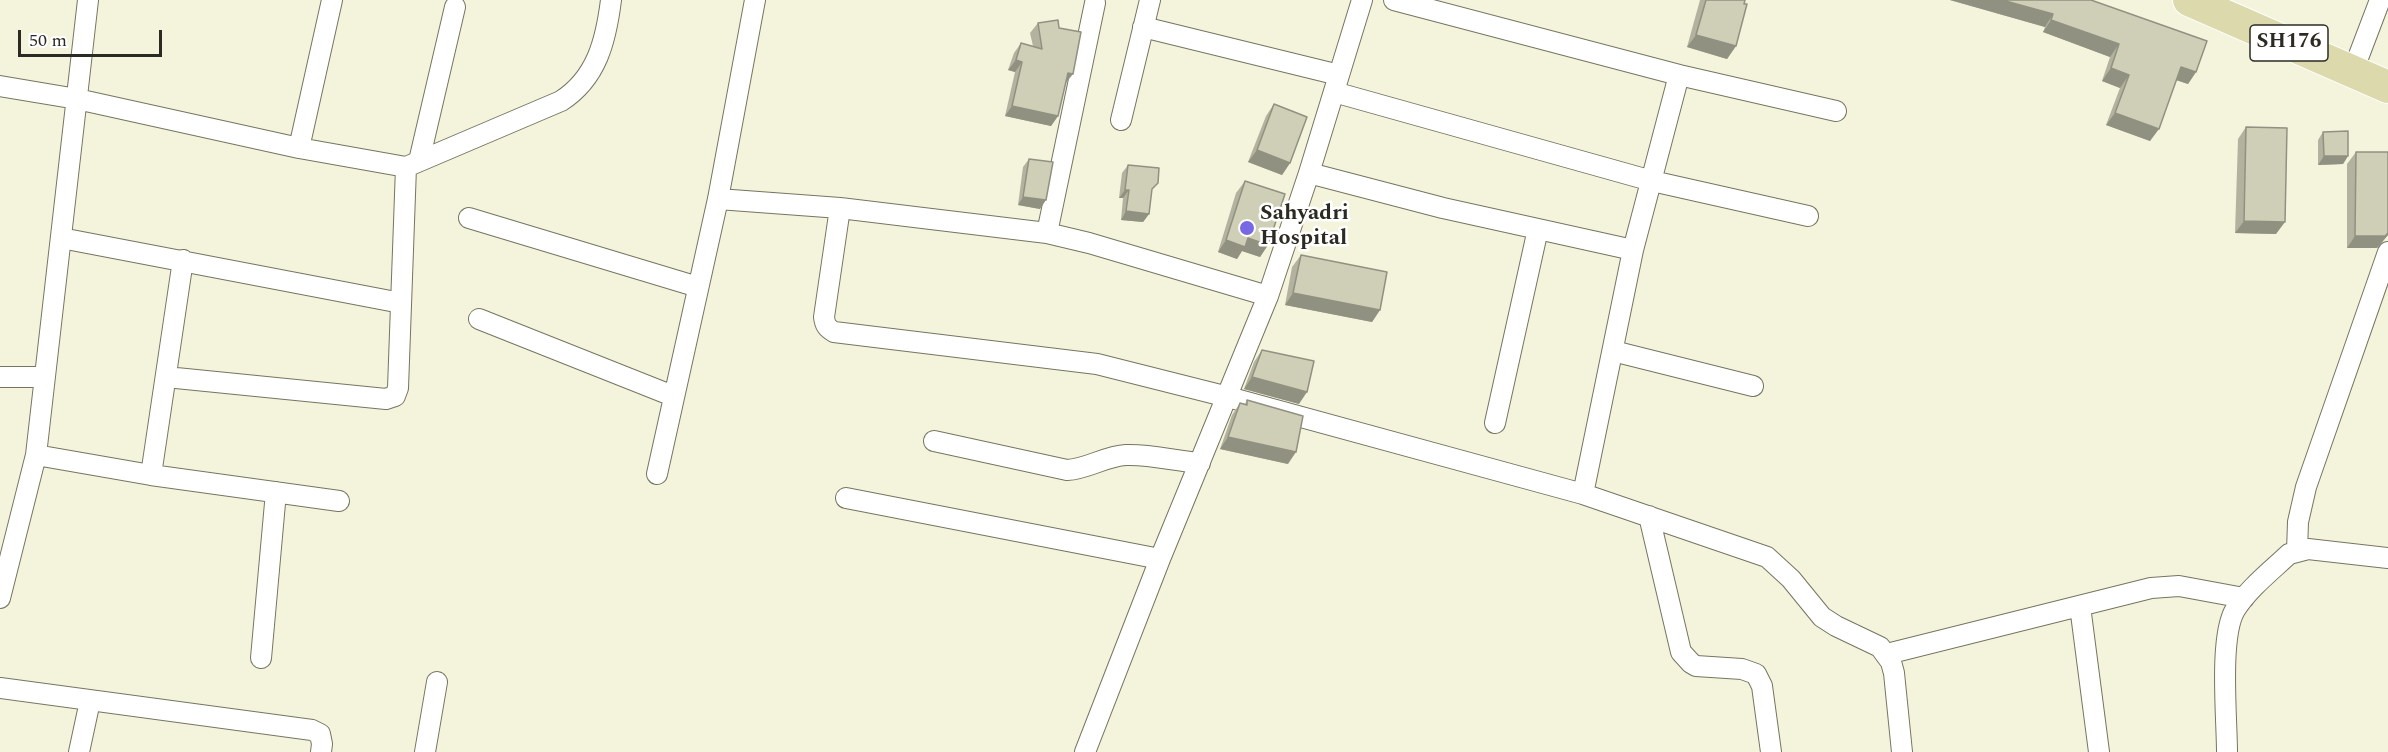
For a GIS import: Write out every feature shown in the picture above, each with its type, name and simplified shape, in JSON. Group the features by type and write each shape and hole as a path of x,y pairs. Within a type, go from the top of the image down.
{"main road":[{"name":"SH176","path":"2189,0 2388,87"}],"street":[{"path":"0,598 36,454 88,0"},
{"path":"300,147 332,0"},
{"path":"0,86 78,99 300,147 413,164 571,95 589,76 595,65 608,25 611,0"},
{"path":"657,474 718,199 755,0"},
{"path":"1121,120 1150,0"},
{"path":"1086,752 1160,559 1268,296 1309,173 1362,0"},
{"path":"1394,0 1679,75 1836,111"},
{"path":"2353,71 2380,0"},
{"path":"1047,233 1095,3"},
{"path":"166,377 390,399 394,396 398,388 401,303 413,164 455,7"},
{"path":"1143,27 1652,181 1808,216"},
{"path":"1583,494 1634,250 1679,75"},
{"path":"1309,173 1443,208 1634,250"},
{"path":"718,199 840,208 1047,233 1089,243 1268,296"},
{"path":"840,208 824,317 828,329 834,332 1070,359 1228,398 1583,494 1767,557 1791,579 1822,617 1871,642 1887,654 1894,673 1902,752"},
{"path":"469,218 698,287"},
{"path":"1495,423 1538,229"},
{"path":"61,238 401,303"},
{"path":"2297,551 2298,522 2306,488 2388,252"},
{"path":"152,475 183,260"},
{"path":"479,319 673,396"},
{"path":"1613,351 1753,386"},
{"path":"0,377 44,377"},
{"path":"934,441 1067,470 1088,467 1106,459 1127,455 1200,463"},
{"path":"36,454 152,475 339,501"},
{"path":"261,658 276,492"},
{"path":"846,498 1160,559"},
{"path":"1649,516 1681,652 1696,666 1742,669 1756,674 1762,686 1771,752"},
{"path":"2227,752 2227,634 2235,611 2244,598 2289,554 2297,551 2308,549 2388,558"},
{"path":"1887,654 2151,588 2179,586 2244,598"},
{"path":"2080,606 2099,752"},
{"path":"425,752 437,682"},
{"path":"0,688 312,730 320,734 322,738 321,752"},
{"path":"79,752 90,701"}],"building":[{"path":"1706,0 1745,0 1744,4 1747,4 1736,46 1696,35"},
{"path":"2002,0 2091,0 2207,41 2196,72 2181,67 2159,129 2115,113 2129,75 2111,68 2119,44 2051,20 2053,14"},
{"path":"1058,20 1059,28 1081,32 1073,74 1068,73 1058,116 1012,106 1022,62 1016,60 1021,43 1042,49 1038,23"},
{"path":"1274,104 1307,117 1290,163 1257,150"},
{"path":"2246,127 2287,128 2285,222 2244,221"},
{"path":"2348,131 2348,156 2324,156 2323,132"},
{"path":"2356,152 2388,152 2388,233 2385,236 2355,236"},
{"path":"1029,159 1053,162 1046,200 1023,197"},
{"path":"1128,165 1159,168 1158,183 1152,189 1149,214 1126,211 1129,190 1125,190"},
{"path":"1245,181 1285,194 1268,245 1248,238 1245,247 1226,240"},
{"path":"1301,255 1387,272 1380,310 1293,293"},
{"path":"1262,350 1314,361 1307,392 1252,377"},
{"path":"1247,400 1303,416 1296,452 1228,437 1240,403 1247,405"}],"place":[{"name":"Sahyadri Hospital","path":"1247,228"}]}
